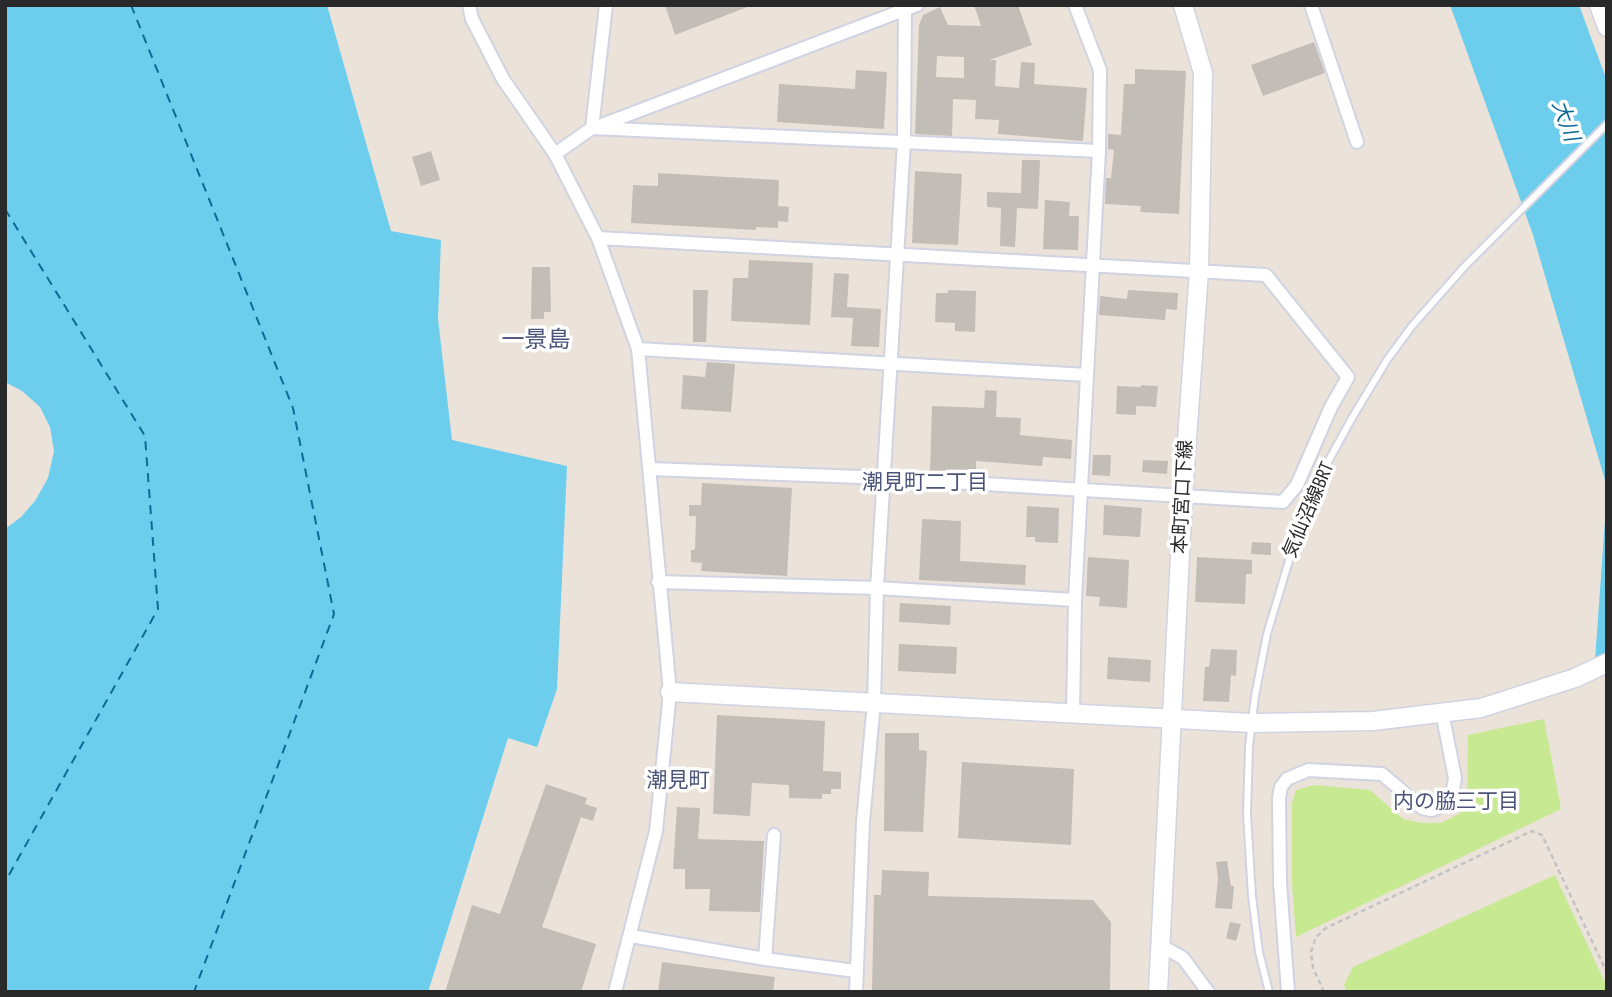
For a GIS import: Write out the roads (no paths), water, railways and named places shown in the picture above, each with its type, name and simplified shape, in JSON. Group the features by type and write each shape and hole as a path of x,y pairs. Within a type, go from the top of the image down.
{"street":[{"path":"468,5 472,19 503,79 555,154 598,238 638,349 670,692 656,831 615,992"},
{"path":"592,128 606,5"},
{"path":"1073,713 1075,600 1099,151 1100,70 1075,5"},
{"name":"本町宮口下線","path":"1158,992 1183,496 1199,271 1203,73 1183,5"},
{"path":"1311,5 1357,142"},
{"path":"1599,5 1607,26"},
{"path":"555,154 592,128 910,6 877,588 874,702 863,822 856,992"},
{"path":"592,128 1099,151"},
{"path":"598,238 1266,275 1348,377 1331,407 1297,485 1283,502 885,478 651,469"},
{"path":"638,349 1087,375"},
{"path":"658,582 877,588 1075,600"},
{"path":"670,692 1252,723 1373,721 1481,708 1575,678 1607,663"},
{"path":"1288,992 1280,883 1279,798 1282,787 1287,779 1308,770 1382,774 1422,808 1432,810 1439,807 1447,803 1452,796 1455,778 1442,712"},
{"path":"765,959 774,835"},
{"path":"631,936 765,959 856,971"},
{"path":"1160,945 1183,958 1208,992"}],"lane":[{"name":"気仙沼線BRT","path":"1269,992 1259,952 1252,896 1247,814 1252,723 1267,634 1286,568 1324,473 1387,360 1430,304 1607,124"}],"water":[{"path":"5,5 327,5 391,231 441,240 438,319 452,440 567,466 557,689 537,747 508,738 428,992 5,992 5,529 21,517 35,501 48,478 54,451 50,427 40,407 22,391 5,382"},
{"name":"大川","path":"1450,5 1579,5 1607,81 1607,487 1533,235"},
{"path":"1607,491 1607,670 1595,661"}],"district":[{"name":"一景島","path":"536,340"},
{"name":"潮見町二丁目","path":"925,483"},
{"name":"潮見町","path":"678,781"},
{"name":"内の脇三丁目","path":"1456,802"}]}
